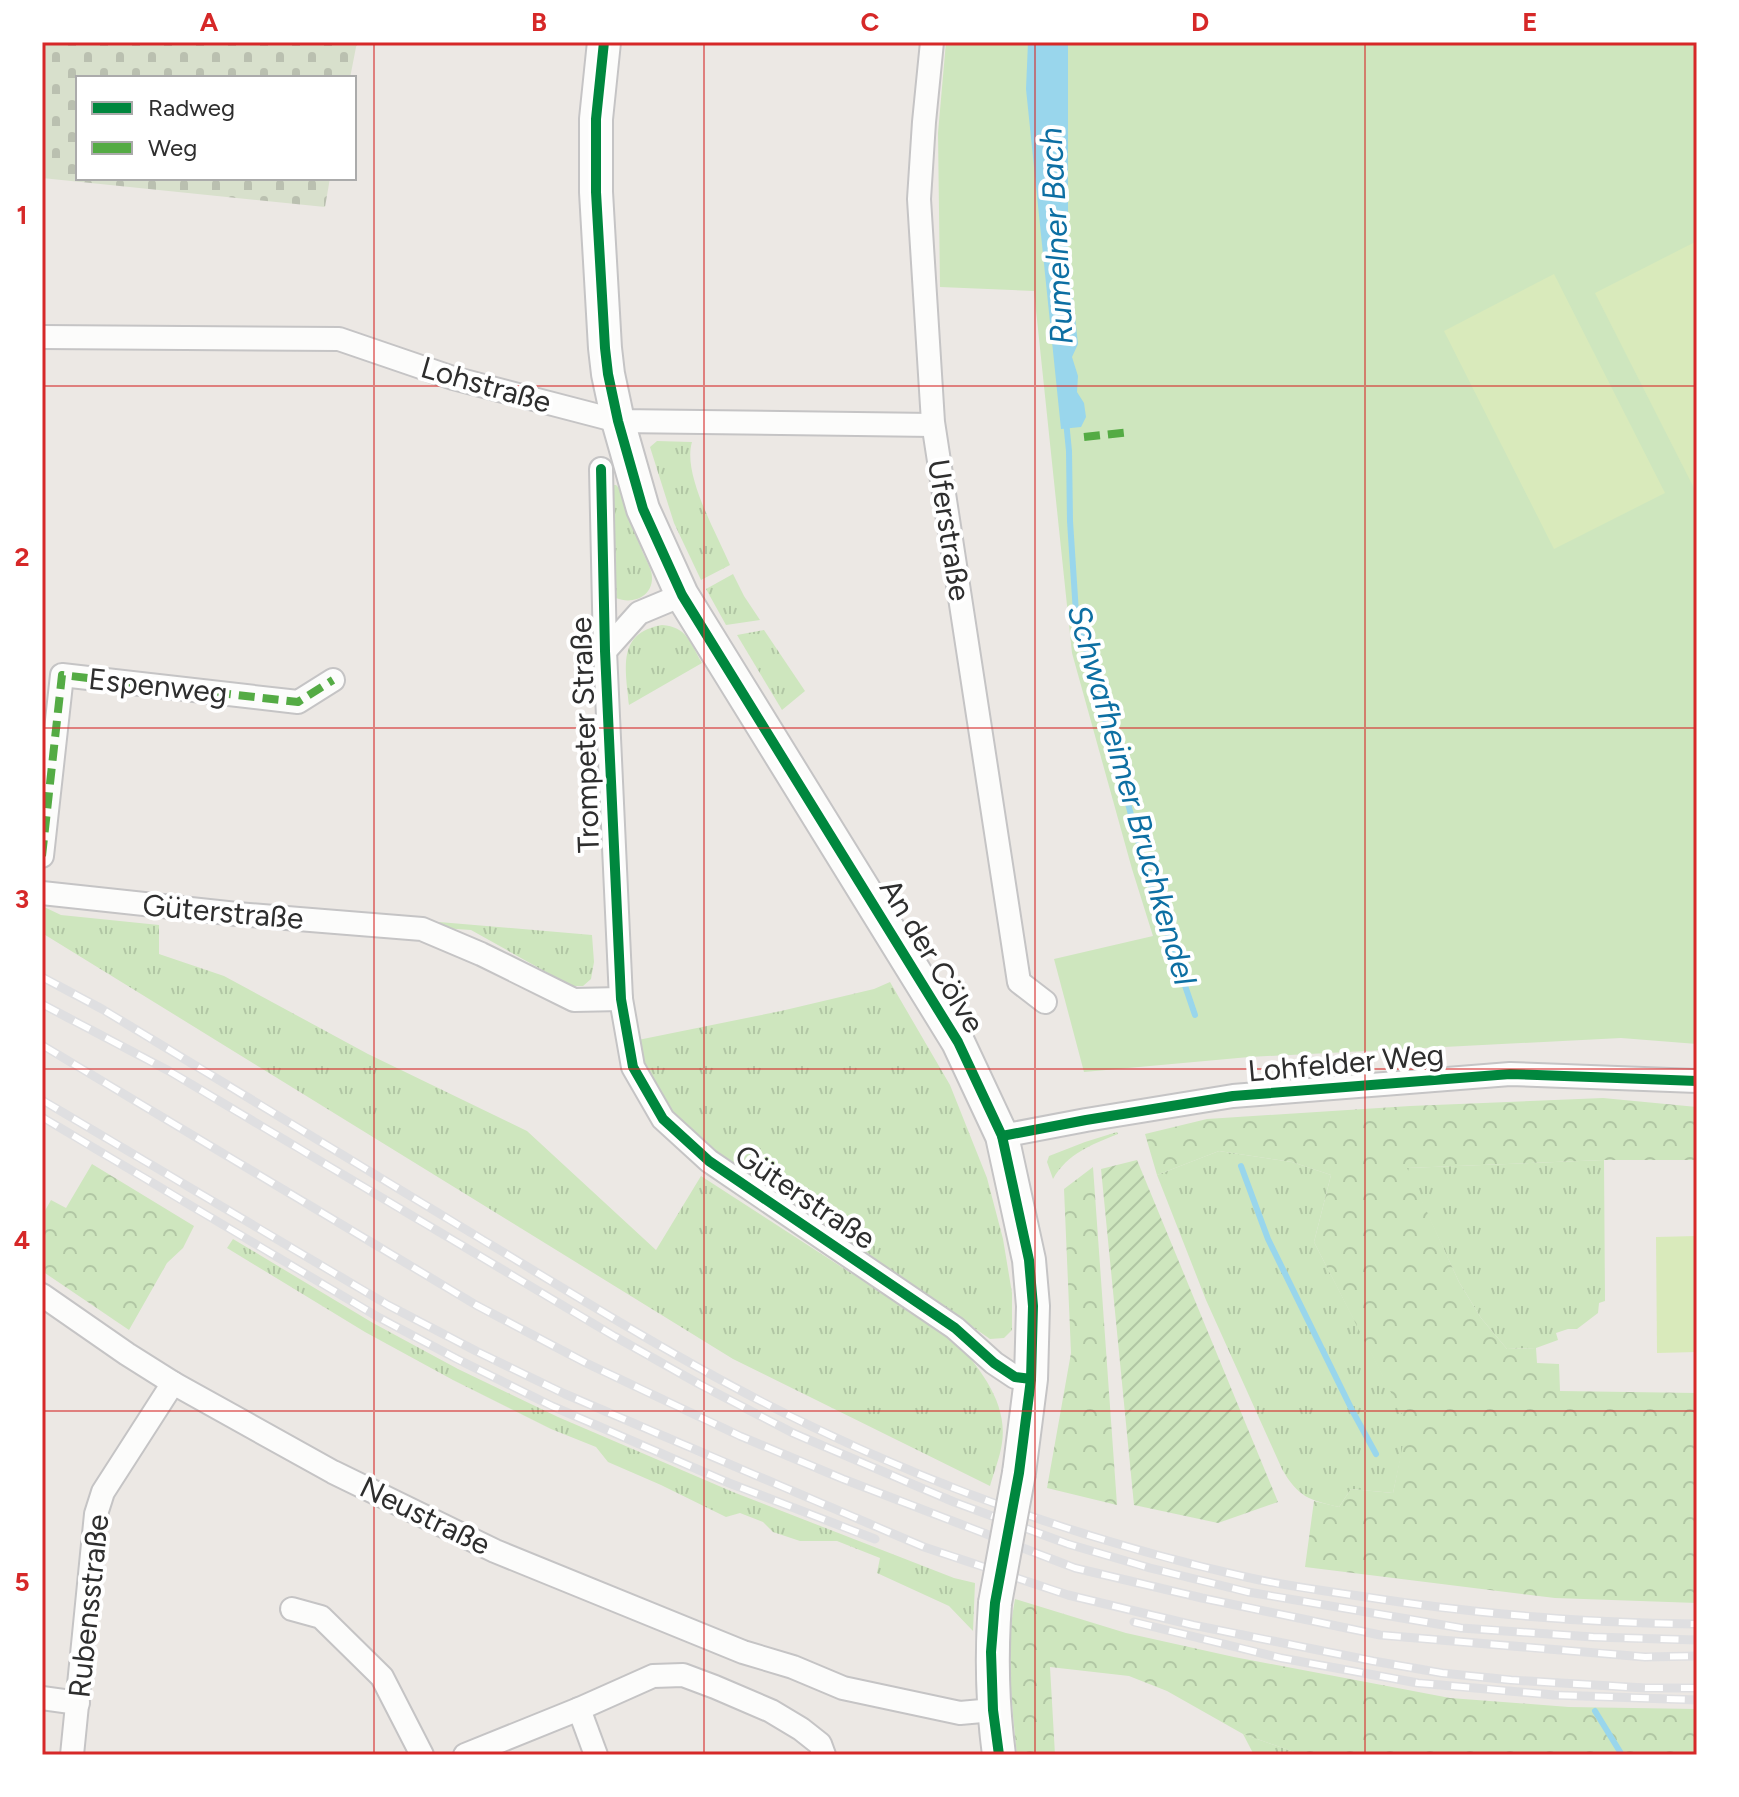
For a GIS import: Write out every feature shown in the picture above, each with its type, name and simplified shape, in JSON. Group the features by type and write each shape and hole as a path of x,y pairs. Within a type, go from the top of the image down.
{"street":[{"path":"604,42 596,119 596,192 605,348 618,421"},
{"name":"Uferstraße","path":"932,42 919,199 933,425 1019,982 1045,1002"},
{"name":"Lohstraße","path":"42,337 339,339 453,378 618,421 933,425"},
{"name":"An der Cölve","path":"618,421 643,509 682,595 958,1042 1002,1136 1029,1260 1033,1306 1031,1379 1019,1473 995,1603 991,1652 993,1710 999,1755"},
{"name":"Trompeter Straße","path":"601,469 605,651 621,999"},
{"path":"605,651 639,613 682,595"},
{"name":"Espenweg","path":"42,856 62,675 298,702 333,680"},
{"name":"Güterstraße","path":"42,893 237,914 422,929 574,1000 621,999 633,1067 663,1119 709,1161 955,1328 994,1363 1015,1377 1031,1379"},
{"name":"Lohfelder Weg","path":"1002,1136 1233,1096 1510,1074 1697,1081"},
{"name":"Neustraße","path":"42,1295 173,1383 333,1472 495,1551 743,1652 793,1667 834,1684 960,1713 993,1710"},
{"name":"Rubensstraße","path":"72,1755 96,1514 103,1492 173,1383"},
{"path":"292,1609 321,1617 382,1677 422,1755"},
{"path":"465,1755 653,1676 683,1675 771,1711 820,1744 824,1755"},
{"path":"42,1698 78,1703"},
{"path":"579,1709 596,1755"}],"green space":[{"path":"42,42 357,42 350,76 76,76 76,180 330,180 325,207 42,178"},
{"path":"946,42 1697,42 1697,1044 1621,1038 1249,1057 1084,1072 1054,959 1153,936 1072,653 1034,291 940,287 938,133"},
{"path":"1697,241 1697,494 1595,293"},
{"path":"1554,274 1665,493 1554,549 1444,331"},
{"path":"657,441 692,442 690,455 696,487 730,565 701,580 674,523 650,447"},
{"path":"612,485 616,485 623,495 652,574 649,590 635,600 616,598 610,586"},
{"path":"733,574 760,620 726,625 706,589"},
{"path":"662,625 682,632 702,663 629,705 626,666 631,644 647,629"},
{"path":"764,630 805,691 782,710 737,635"},
{"path":"42,906 61,915 159,925 159,954 224,976 368,1054 527,1131 656,1250 701,1176 956,1341 983,1375 1001,1414 1002,1443 990,1486 733,1359 42,933"},
{"path":"439,922 592,935 594,962 591,979 583,986 571,986 471,930 442,928"},
{"path":"890,982 950,1085 987,1178 1003,1239 1012,1293 1012,1330 1004,1338 990,1339 701,1143 663,1100 646,1066 638,1040 781,1011 874,989"},
{"path":"1603,1098 1697,1107 1697,1160 1604,1160 1407,1168 1459,1282 1481,1318 1507,1349 1536,1348 1537,1363 1559,1364 1560,1391 1697,1393 1697,1603 1555,1598 1305,1567 1314,1501 1339,1507 1351,1489 1393,1493 1407,1424 1314,1242 1331,1175 1292,1162 1219,1151 1157,1175 1145,1134 1207,1119"},
{"path":"1117,1132 1073,1156 1053,1179 1047,1162 1049,1156"},
{"path":"1219,1151 1292,1162 1331,1175 1314,1242 1408,1424 1393,1493 1351,1489 1339,1507 1305,1496 1293,1486 1282,1469 1206,1300 1157,1175"},
{"path":"1137,1160 1278,1502 1218,1523 1134,1505 1101,1169"},
{"path":"1604,1160 1605,1301 1599,1303 1598,1313 1577,1329 1556,1333 1558,1340 1536,1348 1507,1349 1481,1318 1459,1282 1406,1168"},
{"path":"92,1164 194,1226 183,1248 167,1263 129,1330 42,1271 42,1216 51,1200 66,1208"},
{"path":"1093,1167 1117,1505 1047,1488 1071,1353 1064,1189"},
{"path":"1697,1236 1697,1352 1657,1353 1656,1237"},
{"path":"233,1239 373,1323 458,1369 558,1417 733,1492 954,1578 975,1583 973,1631 949,1606 877,1573 880,1558 837,1541 800,1541 773,1532 763,1522 740,1513 726,1517 608,1462 596,1447 551,1429 453,1380 365,1332 227,1248"},
{"path":"1015,1599 1126,1633 1450,1698 1569,1707 1697,1709 1697,1755 1303,1755 1243,1734 1167,1691 1129,1676 1050,1667 1055,1755 1017,1755 1010,1657"},
{"path":"1243,1734 1303,1755 1254,1755"}],"water":[{"name":"Rumelner Bach","path":"1028,42 1068,42 1068,254 1078,344 1072,357 1078,376 1077,392 1084,403 1086,417 1081,427 1061,429 1026,89"}],"waterway":[{"name":"Schwafheimer Bruchkendel","path":"1066,421 1076,613 1148,877 1195,1015"},
{"name":"Schwafheimer Bruchkendel","path":"1241,1166 1268,1239 1376,1454"},
{"name":"Schwafheimer Bruchkendel","path":"1595,1711 1622,1755"}],"railway":[{"path":"42,977 102,1009 689,1362 817,1429 974,1496 1136,1549 1276,1583 1490,1613 1572,1620 1697,1624"},
{"path":"42,1004 169,1071 699,1384 793,1433 954,1502 1068,1544 1248,1592 1461,1628 1697,1640"},
{"path":"42,1045 476,1305 586,1363 740,1436 1075,1568 1380,1635 1645,1657 1697,1656"},
{"path":"42,1100 388,1305 476,1351 565,1394 924,1547 1068,1595 1193,1625 1373,1661 1442,1673 1511,1680 1697,1688"},
{"path":"42,1117 378,1317 457,1359 552,1406 729,1483 875,1539"},
{"path":"1134,1622 1281,1658 1418,1683 1554,1695 1697,1700"}],"marked path":[{"path":"1084,437 1130,432"},
{"path":"42,856 62,675 298,702 333,680"}],"cycle path":[{"path":"604,42 596,119 596,192 605,348 618,421 643,509 682,595 958,1042 1002,1136 1029,1260 1033,1306 1031,1379 1019,1473 995,1603 991,1652 993,1710 999,1755"},
{"path":"601,469 605,651 621,999 633,1067 663,1119 709,1161 955,1328 994,1363 1015,1377 1031,1379"},
{"path":"1002,1136 1233,1096 1510,1074 1697,1081"}]}
